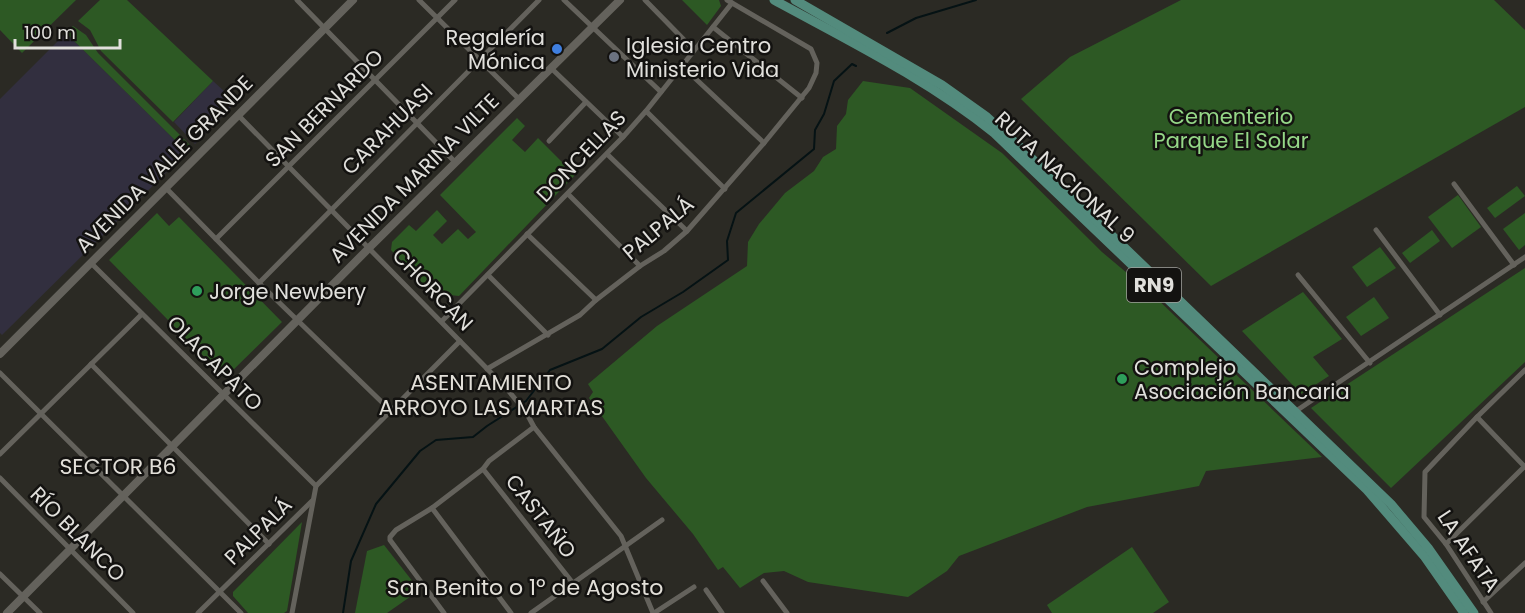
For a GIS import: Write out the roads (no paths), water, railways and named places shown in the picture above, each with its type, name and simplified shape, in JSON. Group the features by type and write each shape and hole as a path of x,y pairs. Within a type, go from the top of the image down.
{"main road":[{"name":"RUTA NACIONAL 9","path":"774,0 901,69 944,96 994,133 1367,490 1425,556 1464,613"},
{"name":"RUTA NACIONAL 9","path":"795,0 942,85 987,117 1391,504 1429,549 1474,613"}],"street":[{"path":"297,0 455,162"},
{"name":"AVENIDA VALLE GRANDE","path":"2,349 353,0"},
{"path":"419,0 519,99"},
{"name":"SAN BERNARDO","path":"216,239 455,0"},
{"name":"CARAHUASI","path":"259,282 539,0"},
{"path":"564,0 661,92"},
{"name":"AVENIDA MARINA VILTE","path":"7,613 455,162 620,0"},
{"path":"645,0 694,50"},
{"name":"DONCELLAS","path":"442,321 623,137 712,27 729,1"},
{"name":"PALPALÁ","path":"487,369 580,315 640,266 664,251 687,231 725,189 802,98 816,73 817,63 811,49 729,1"},
{"path":"712,27 802,98"},
{"path":"681,66 764,144"},
{"path":"551,68 623,137"},
{"path":"549,141 586,102"},
{"path":"646,111 725,189"},
{"name":"CHORCAN","path":"238,115 442,321 526,412 534,427 621,536 653,613"},
{"path":"607,154 687,231"},
{"path":"1454,184 1514,265"},
{"path":"165,187 390,410"},
{"path":"568,194 640,266"},
{"path":"1376,230 1440,315"},
{"path":"527,234 596,300"},
{"path":"1296,411 1525,257"},
{"name":"OLACAPATO","path":"91,263 316,486"},
{"path":"488,275 548,335"},
{"path":"1298,275 1370,363"},
{"path":"0,454 142,314"},
{"name":"PALPALÁ","path":"198,613 313,500 316,486 460,341"},
{"path":"91,364 269,544"},
{"path":"1446,544 1525,466 1477,417 1525,370"},
{"path":"0,373 241,613"},
{"name":"LA AFATA","path":"1477,417 1425,472 1424,517 1446,544 1491,613"},
{"path":"444,613 390,537 396,530 432,508 483,469 489,460 534,427"},
{"name":"CASTAÑO","path":"483,469 572,582"},
{"name":"RÍO BLANCO","path":"0,478 133,613"},
{"path":"292,613 313,500"},
{"path":"432,508 511,613"},
{"path":"531,613 662,520"},
{"path":"1483,602 1525,563"},
{"path":"0,574 40,613"},
{"path":"763,581 787,613"},
{"path":"653,613 694,587"},
{"path":"706,590 722,613"}],"waterway":[{"path":"887,33 916,18 976,0"},
{"path":"343,613 351,561 376,504 420,451 436,440 473,437 526,401 550,370 602,349 641,317 683,292 728,260 727,241 736,213 814,149 815,130 824,114 834,81 852,64 856,66"}],"place":[{"name":"Regalería Mónica","path":"557,49"},
{"name":"Iglesia Centro Ministerio Vida","path":"614,57"},
{"name":"Jorge Newbery","path":"197,291"},
{"name":"Complejo Asociación Bancaria","path":"1122,379"}],"district":[{"name":"ASENTAMIENTO ARROYO LAS MARTAS","path":"491,394"},
{"name":"SECTOR B6","path":"118,466"},
{"name":"San Benito o 1º de Agosto","path":"525,587"}],"park label":[{"name":"Cementerio Parque El Solar","path":"1231,128"}]}
